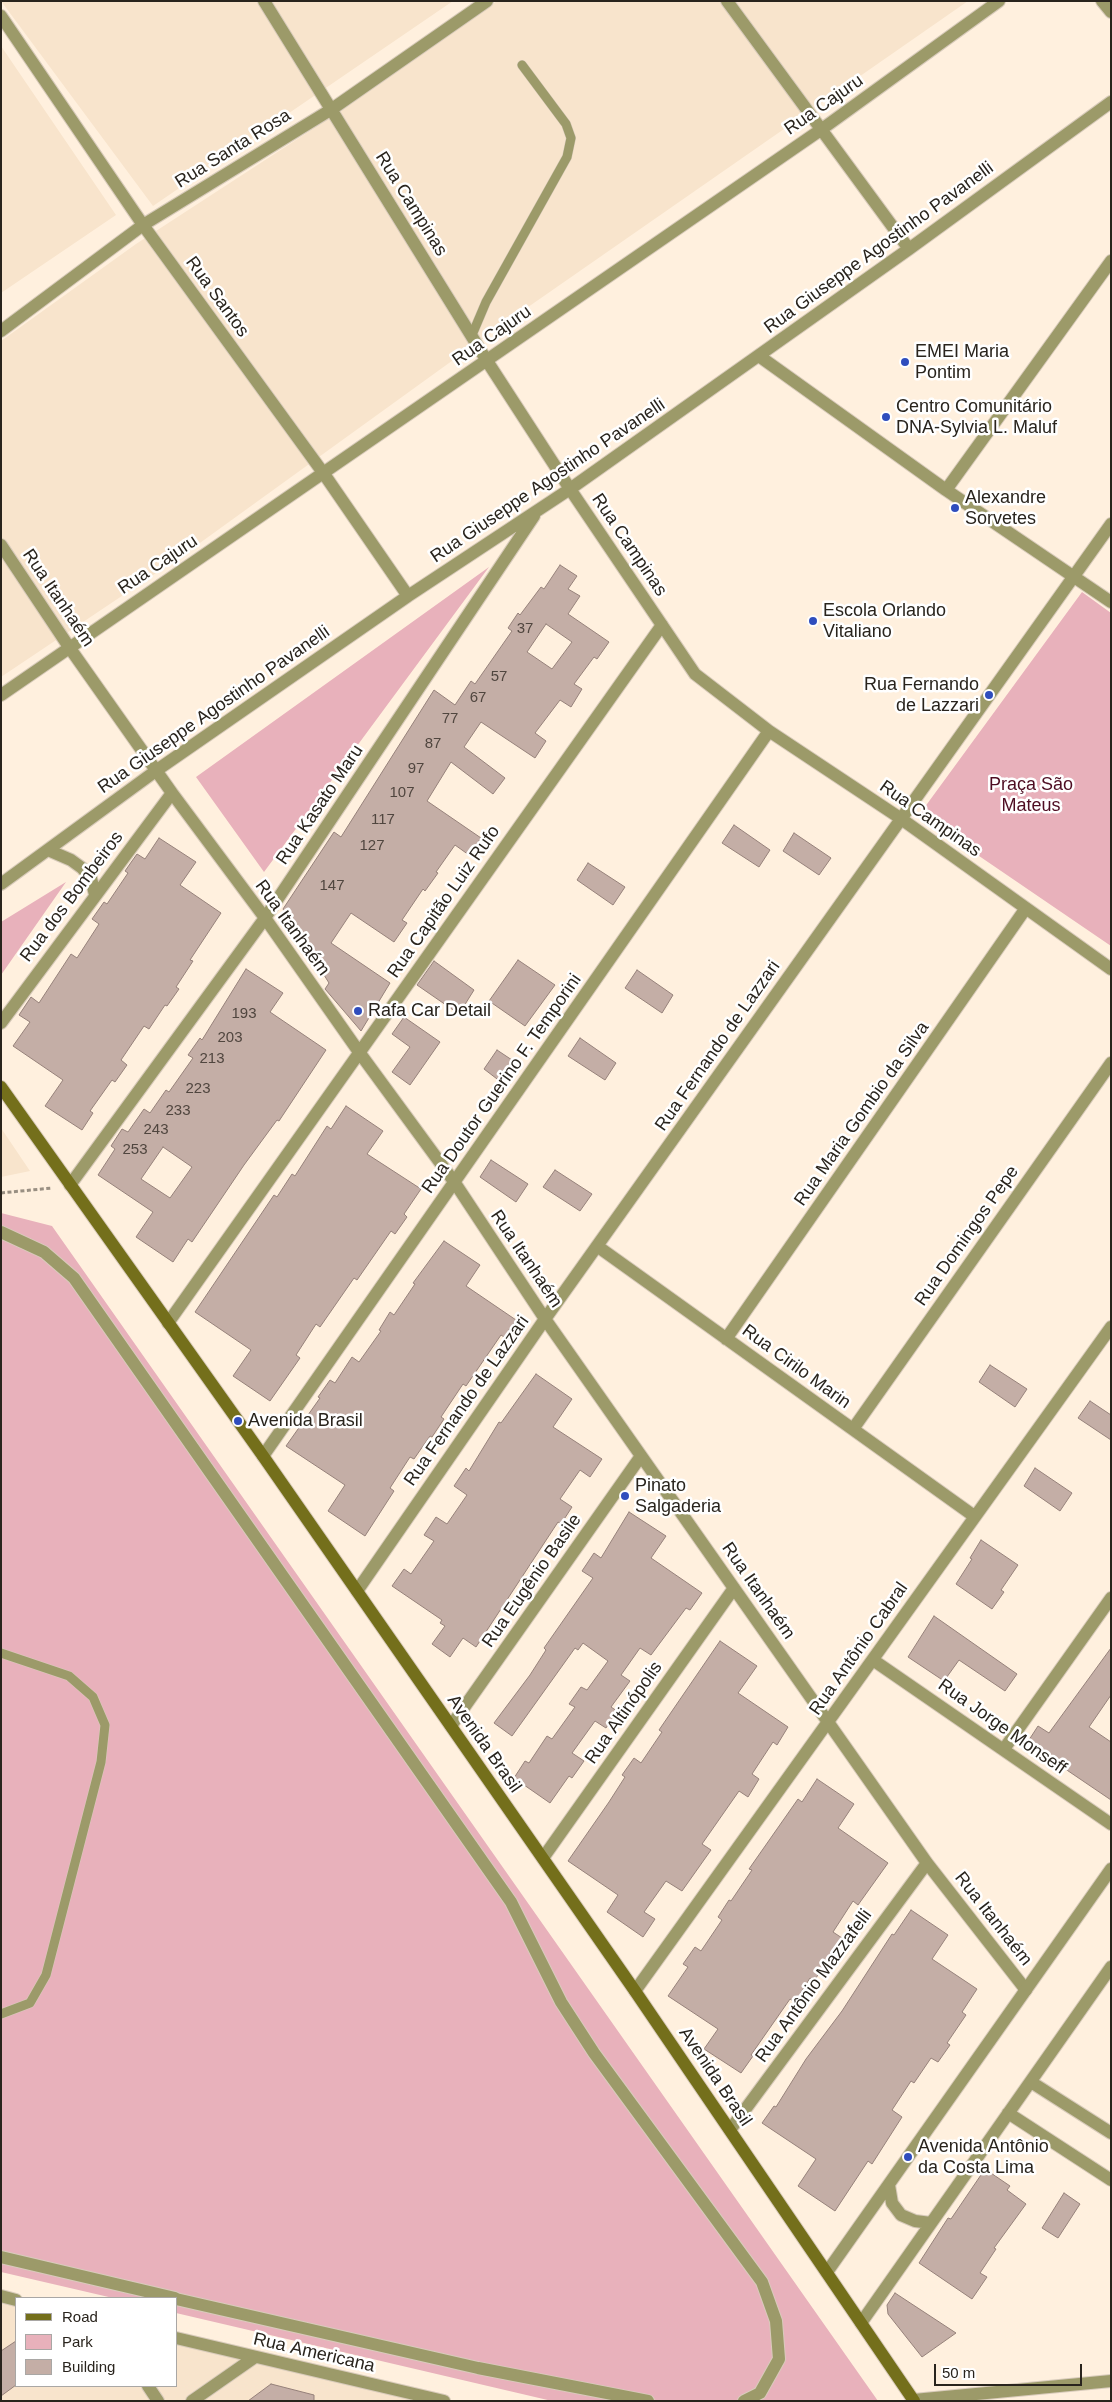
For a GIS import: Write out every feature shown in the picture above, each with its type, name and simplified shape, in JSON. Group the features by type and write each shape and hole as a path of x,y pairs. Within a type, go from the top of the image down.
{"main road":[{"name":"Avenida Brasil","path":"1,1086 263,1456 543,1858 914,2401"}],"street":[{"name":"Rua Campinas","path":"264,1 487,360 570,489 695,674 769,731 900,818 1111,970"},
{"name":"Rua Santa Rosa","path":"1,331 143,225 332,108 487,1"},
{"path":"727,1 909,249"},
{"name":"Rua Cajuru","path":"1,695 822,129 999,1"},
{"path":"1102,1 1111,12"},
{"name":"Rua Santos","path":"1,16 143,225 324,474 408,596"},
{"name":"Rua Giuseppe Agostinho Pavanelli","path":"1,884 157,770 408,596 570,489 759,356 1111,102"},
{"path":"946,490 1111,261"},
{"path":"759,356 946,490 1111,602"},
{"name":"Rua Kasato Maru","path":"70,1185 265,918 538,510"},
{"name":"Rua Fernando de Lazzari","path":"357,1591 545,1319 1111,524"},
{"name":"Rua Itanhaém","path":"1,545 69,647 172,793 265,918 359,1052 454,1182 545,1319 926,1863 1026,1990"},
{"name":"Rua Capitão Luiz Rufo","path":"168,1323 662,625"},
{"name":"Rua Doutor Guerino F. Temporini","path":"263,1456 769,731"},
{"name":"Rua dos Bombeiros","path":"1,1023 94,895 172,793"},
{"path":"48,850 71,860 82,868 90,878 94,895"},
{"name":"Rua Maria Gombio da Silva","path":"726,1339 1026,908"},
{"name":"Rua Domingos Pepe","path":"852,1429 1111,1063"},
{"path":"1,1232 44,1252 74,1278 511,1902 561,2002 594,2053 762,2282 776,2322 779,2359 760,2393 744,2401"},
{"name":"Rua Cirilo Marin","path":"597,1246 974,1516"},
{"name":"Rua Antônio Cabral","path":"635,1991 1111,1327"},
{"name":"Rua Eugênio Basile","path":"451,1726 641,1456"},
{"name":"Rua Altinópolis","path":"543,1858 734,1588"},
{"path":"1004,1749 1111,1598"},
{"name":"Rua Jorge Monseff","path":"873,1660 1111,1824"},
{"name":"Rua Antônio Mazzafelli","path":"730,2130 926,1863"},
{"path":"827,2272 1111,1869"},
{"path":"861,2323 1111,1967"},
{"path":"1031,2082 1111,2133"},
{"path":"1008,2113 1111,2180"},
{"path":"889,2185 892,2203 901,2215 915,2221 931,2223"},
{"path":"1,2256 172,2297"},
{"path":"1,2296 15,2300"},
{"path":"178,2298 478,2368 648,2401"},
{"name":"Rua Americana","path":"178,2338 444,2401"},
{"path":"192,2401 255,2357"},
{"path":"914,2401 1111,2381"},
{"path":"149,2387 158,2401"}],"lane":[{"path":"472,335 486,302 567,157 571,138 566,124 522,65"},
{"path":"1,1653 69,1676 93,1697 105,1724 101,1762 46,1974 30,2003 1,2014"}],"path":[{"path":"1,1193 70,1185"}],"shaded area":[{"path":"1,1 453,1 153,206"},
{"path":"497,1 968,1 485,337 186,553 1,677 1,341 136,244 319,125"},
{"path":"1,46 116,215 1,293"},
{"path":"1,1128 30,1171 1,1177"},
{"path":"1,2296 15,2300 15,2387 178,2387 178,2338 444,2401 1,2401"}],"green space":[{"path":"489,567 264,872 196,777"},
{"name":"Praça São Mateus","path":"1082,592 1111,613 1111,946 919,815"},
{"path":"66,882 1,975 1,922"},
{"path":"1,1213 52,1226 878,2401 552,2401 178,2313 178,2297 109,2297 1,2272"}],"building":[{"path":"560,565 577,576 568,589 580,596 568,614 609,642 597,659 594,657 574,684 582,689 571,707 560,700 535,733 546,741 535,758 481,722 464,747 505,778 493,794 451,762 427,801 481,838 469,855 455,845 436,872 438,873 425,891 423,889 402,920 407,923 394,942 351,913 331,943 390,983 361,1031 325,989 329,983 283,909 334,832 341,837 434,690 455,705 471,681 475,684 512,631 508,628 518,613 520,615 541,587 544,589","holes":["546,624 572,642 552,669 527,652"]},
{"path":"734,825 770,850 759,867 722,843"},
{"path":"794,833 831,858 819,875 783,851"},
{"path":"159,838 196,862 180,885 221,913 190,960 193,961 176,987 179,989 167,1006 165,1005 149,1029 144,1026 121,1060 127,1065 115,1082 112,1080 90,1111 93,1113 82,1130 45,1106 63,1080 13,1046 30,1022 19,1015 31,997 39,1003 71,954 77,958 99,924 92,919 104,902 107,904 128,873 125,871 137,854 145,859"},
{"path":"588,863 625,887 613,905 577,880"},
{"path":"518,960 555,985 525,1026 489,1001"},
{"path":"434,961 474,990 459,1014 417,985"},
{"path":"246,969 283,993 270,1012 326,1050 279,1121 277,1120 244,1165 192,1242 188,1239 173,1262 136,1237 153,1212 98,1175 115,1149 111,1146 122,1129 128,1132 144,1109 150,1113 166,1090 169,1092 193,1058 188,1055 200,1038 202,1040","holes":["163,1147 192,1167 170,1198 141,1179"]},
{"path":"637,970 673,995 662,1013 625,988"},
{"path":"404,1017 440,1042 410,1085 392,1072 410,1047 392,1034"},
{"path":"580,1038 616,1063 605,1080 568,1056"},
{"path":"497,1050 515,1062 501,1082 484,1069"},
{"path":"346,1106 383,1131 367,1154 421,1189 404,1214 407,1217 395,1234 391,1231 357,1280 354,1278 320,1327 316,1324 296,1355 300,1358 270,1401 233,1376 251,1350 195,1312 274,1195 277,1197 292,1174 295,1176 327,1126 331,1129"},
{"path":"491,1160 528,1184 516,1202 480,1177"},
{"path":"555,1170 592,1194 580,1211 543,1187"},
{"path":"444,1241 480,1265 466,1286 516,1320 504,1337 501,1335 466,1386 463,1384 441,1417 444,1419 432,1437 430,1436 414,1459 410,1457 390,1488 394,1491 365,1536 328,1511 345,1485 286,1446 320,1398 318,1397 330,1380 335,1383 352,1357 359,1362 381,1331 379,1330 390,1312 394,1315 415,1284 413,1283"},
{"path":"990,1365 1027,1389 1015,1407 979,1382"},
{"path":"536,1374 572,1399 553,1427 602,1459 590,1477 580,1470 560,1499 572,1507 561,1524 558,1522 476,1647 463,1638 450,1657 432,1644 445,1626 440,1623 442,1620 392,1586 404,1569 411,1574 434,1541 424,1535 436,1517 447,1524 467,1495 454,1486 466,1468 469,1471 499,1422 501,1423"},
{"path":"1090,1401 1111,1415 1111,1440 1078,1418"},
{"path":"1035,1468 1072,1493 1060,1511 1024,1486"},
{"path":"629,1512 666,1536 651,1558 702,1593 690,1610 686,1608 651,1655 640,1648 621,1675 630,1681 611,1707 617,1711 606,1728 595,1721 572,1753 584,1761 572,1778 569,1776 550,1803 514,1778 525,1761 529,1763 547,1736 552,1739 575,1707 569,1704 581,1687 587,1690 608,1661 583,1643 578,1650 575,1648 512,1736 494,1723 530,1675 546,1650 544,1648 593,1578 582,1571 594,1553 601,1558"},
{"path":"981,1540 1018,1565 1001,1590 1004,1592 992,1609 956,1584 972,1559 970,1558"},
{"path":"934,1616 1017,1674 1005,1691 959,1660 944,1681 908,1657"},
{"path":"720,1641 757,1666 738,1693 788,1727 777,1745 773,1742 752,1774 759,1779 748,1797 739,1791 702,1844 711,1850 682,1891 666,1881 644,1912 655,1919 643,1937 607,1912 618,1895 568,1861 625,1777 622,1775 634,1758 641,1763 662,1732 659,1730"},
{"path":"1111,1648 1111,1695 1089,1727 1111,1742 1111,1800 1027,1743 1038,1726 1049,1733"},
{"path":"817,1779 854,1804 838,1828 888,1863 858,1905 853,1901 833,1932 842,1938 814,1981 810,1978 795,2002 790,1999 751,2055 753,2056 741,2073 704,2049 718,2029 668,1996 688,1967 683,1964 695,1947 701,1951 722,1920 718,1917 752,1870 749,1869 798,1799 802,1802"},
{"path":"911,1910 948,1935 932,1959 977,1989 962,2012 966,2015 947,2043 950,2045 938,2062 931,2058 914,2083 911,2081 892,2110 902,2117 872,2164 868,2161 835,2211 798,2186 816,2159 762,2123 774,2106 776,2107 806,2059 842,2011 892,1934 894,1935"},
{"path":"985,2169 1010,2186 1007,2190 1026,2204 994,2248 996,2249 980,2273 987,2277 972,2299 919,2263 948,2218 951,2219"},
{"path":"1064,2193 1080,2204 1058,2238 1042,2228"},
{"path":"895,2293 956,2333 922,2357 888,2314 887,2305"},
{"path":"15,2342 15,2386 1,2396 1,2351"},
{"path":"271,2384 314,2395 314,2401 248,2401"}],"place":[{"name":"EMEI Maria Pontim","path":"905,362"},
{"name":"Centro Comunitário DNA-Sylvia L. Maluf","path":"886,417"},
{"name":"Alexandre Sorvetes","path":"955,508"},
{"name":"Escola Orlando Vitaliano","path":"813,621"},
{"name":"Rua Fernando de Lazzari","path":"989,695"},
{"name":"Rafa Car Detail","path":"358,1011"},
{"name":"Avenida Brasil","path":"238,1421"},
{"name":"Pinato Salgaderia","path":"625,1496"},
{"name":"Avenida Antônio da Costa Lima","path":"908,2157"}]}
